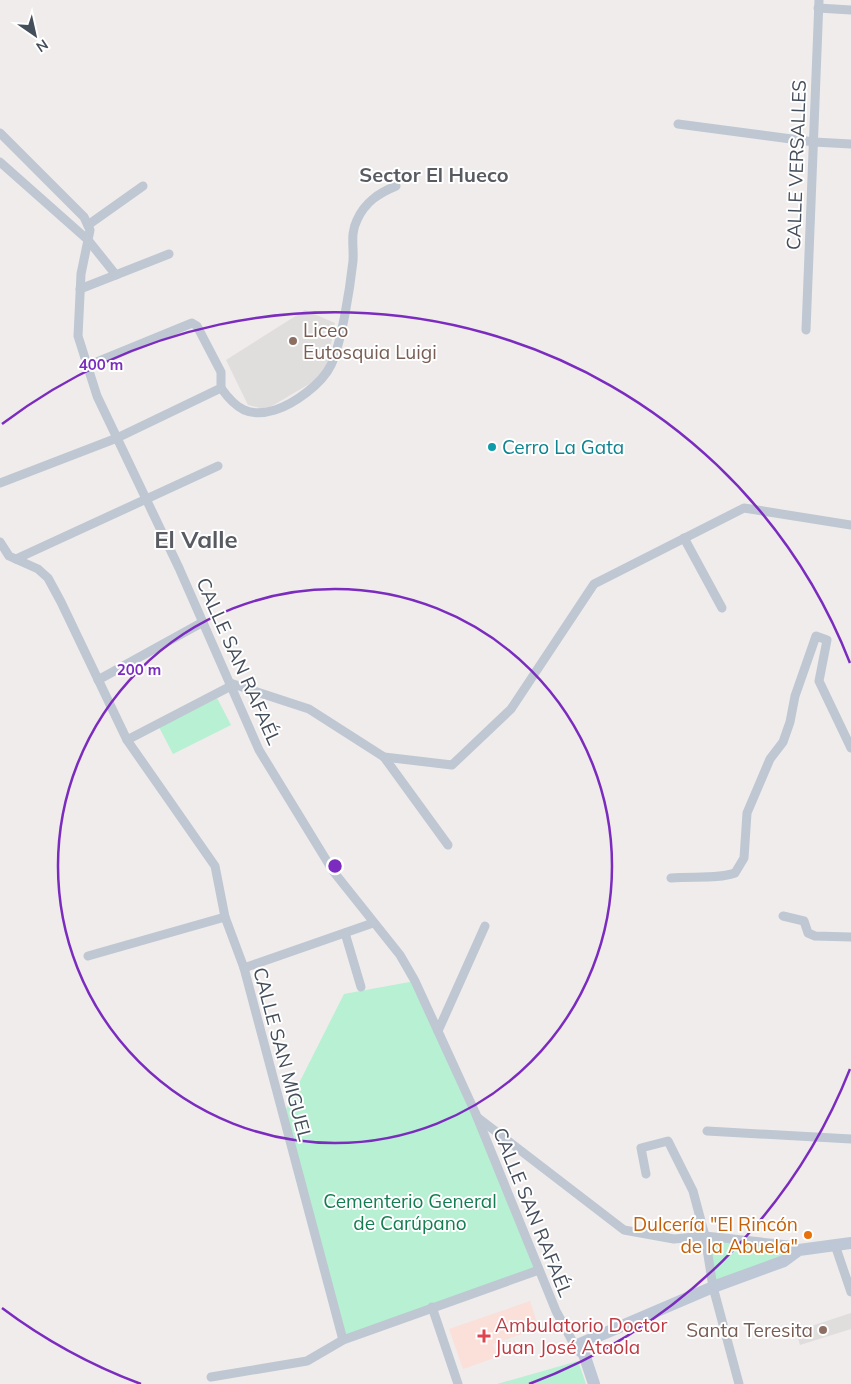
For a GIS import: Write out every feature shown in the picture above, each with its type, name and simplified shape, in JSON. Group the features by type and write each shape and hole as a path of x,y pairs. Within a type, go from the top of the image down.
{"main road":[{"path":"594,1384 584,1354 575,1346 713,1287 784,1260 799,1250 851,1243"}],"street":[{"path":"819,4 851,10"},
{"name":"CALLE VERSALLES","path":"806,330 819,4"},
{"path":"678,124 814,142 851,144"},
{"path":"0,133 48,179 84,217 88,225 143,186"},
{"path":"0,162 88,240 116,275"},
{"path":"87,366 192,323 197,326 221,372 221,388 230,400 244,412 266,413 282,408 321,379 331,365 342,324 351,277 354,250 351,239 356,220 365,206 379,193 396,186"},
{"name":"CALLE SAN RAFAÉL","path":"88,225 90,230 80,289 78,336 96,396 146,499 264,758 333,871 400,955 438,1031 476,1117 556,1311 575,1346"},
{"path":"80,289 169,254"},
{"path":"0,482 117,438 221,388"},
{"path":"0,542 8,556 16,559 218,466"},
{"path":"384,757 452,765 511,709 594,584 744,508 851,525"},
{"path":"684,538 722,608"},
{"name":"CALLE SAN MIGUEL","path":"16,559 38,569 48,578 127,740 149,776 215,866 225,917 244,968 343,1340"},
{"path":"98,680 203,622"},
{"path":"671,878 703,875 725,876 735,873 744,858 748,813 770,759 783,742 790,722 795,696 816,636 828,640 819,681 851,748"},
{"path":"127,740 230,685 309,709 384,757 448,846"},
{"path":"783,916 804,921 808,933 815,936 851,937"},
{"path":"88,956 225,917"},
{"path":"244,968 373,923"},
{"path":"438,1031 485,926"},
{"path":"345,933 361,987"},
{"name":"CALLE SAN RAFAÉL","path":"476,1117 624,1230 674,1239 705,1236 788,1245 799,1250"},
{"path":"707,1130 851,1139"},
{"path":"646,1174 641,1148 668,1141 693,1191 705,1236 713,1287 739,1384"},
{"path":"835,1245 851,1292"},
{"path":"211,1377 307,1361 343,1340 539,1270"},
{"path":"432,1307 458,1384"}],"shaded area":[{"name":"Liceo Eutosquia Luigi","path":"305,310 335,323 327,365 316,380 272,406 264,409 248,405 226,360"},
{"name":"Ambulatorio Doctor Juan José Ataola","path":"530,1301 539,1328 493,1344 497,1357 463,1369 449,1329"},
{"name":"Santa Teresita","path":"851,1313 851,1329 800,1345 796,1331"}],"green space":[{"path":"217,698 231,725 173,754 159,727"},
{"name":"Cementerio General de Carúpano","path":"415,981 539,1270 343,1340 283,1115 344,994"},
{"path":"708,1239 793,1251 715,1282"},
{"path":"578,1361 586,1384 497,1384"}],"place":[{"name":"Liceo Eutosquia Luigi","path":"293,341"},
{"name":"Cerro La Gata","path":"492,447"},
{"name":"Dulcería \"El Rincón de la Abuela\"","path":"808,1235"},
{"name":"Santa Teresita","path":"823,1330"},
{"name":"Ambulatorio Doctor Juan José Ataola","path":"484,1336"}],"district":[{"name":"Sector El Hueco","path":"434,175"},
{"name":"El Valle","path":"196,540"}]}
